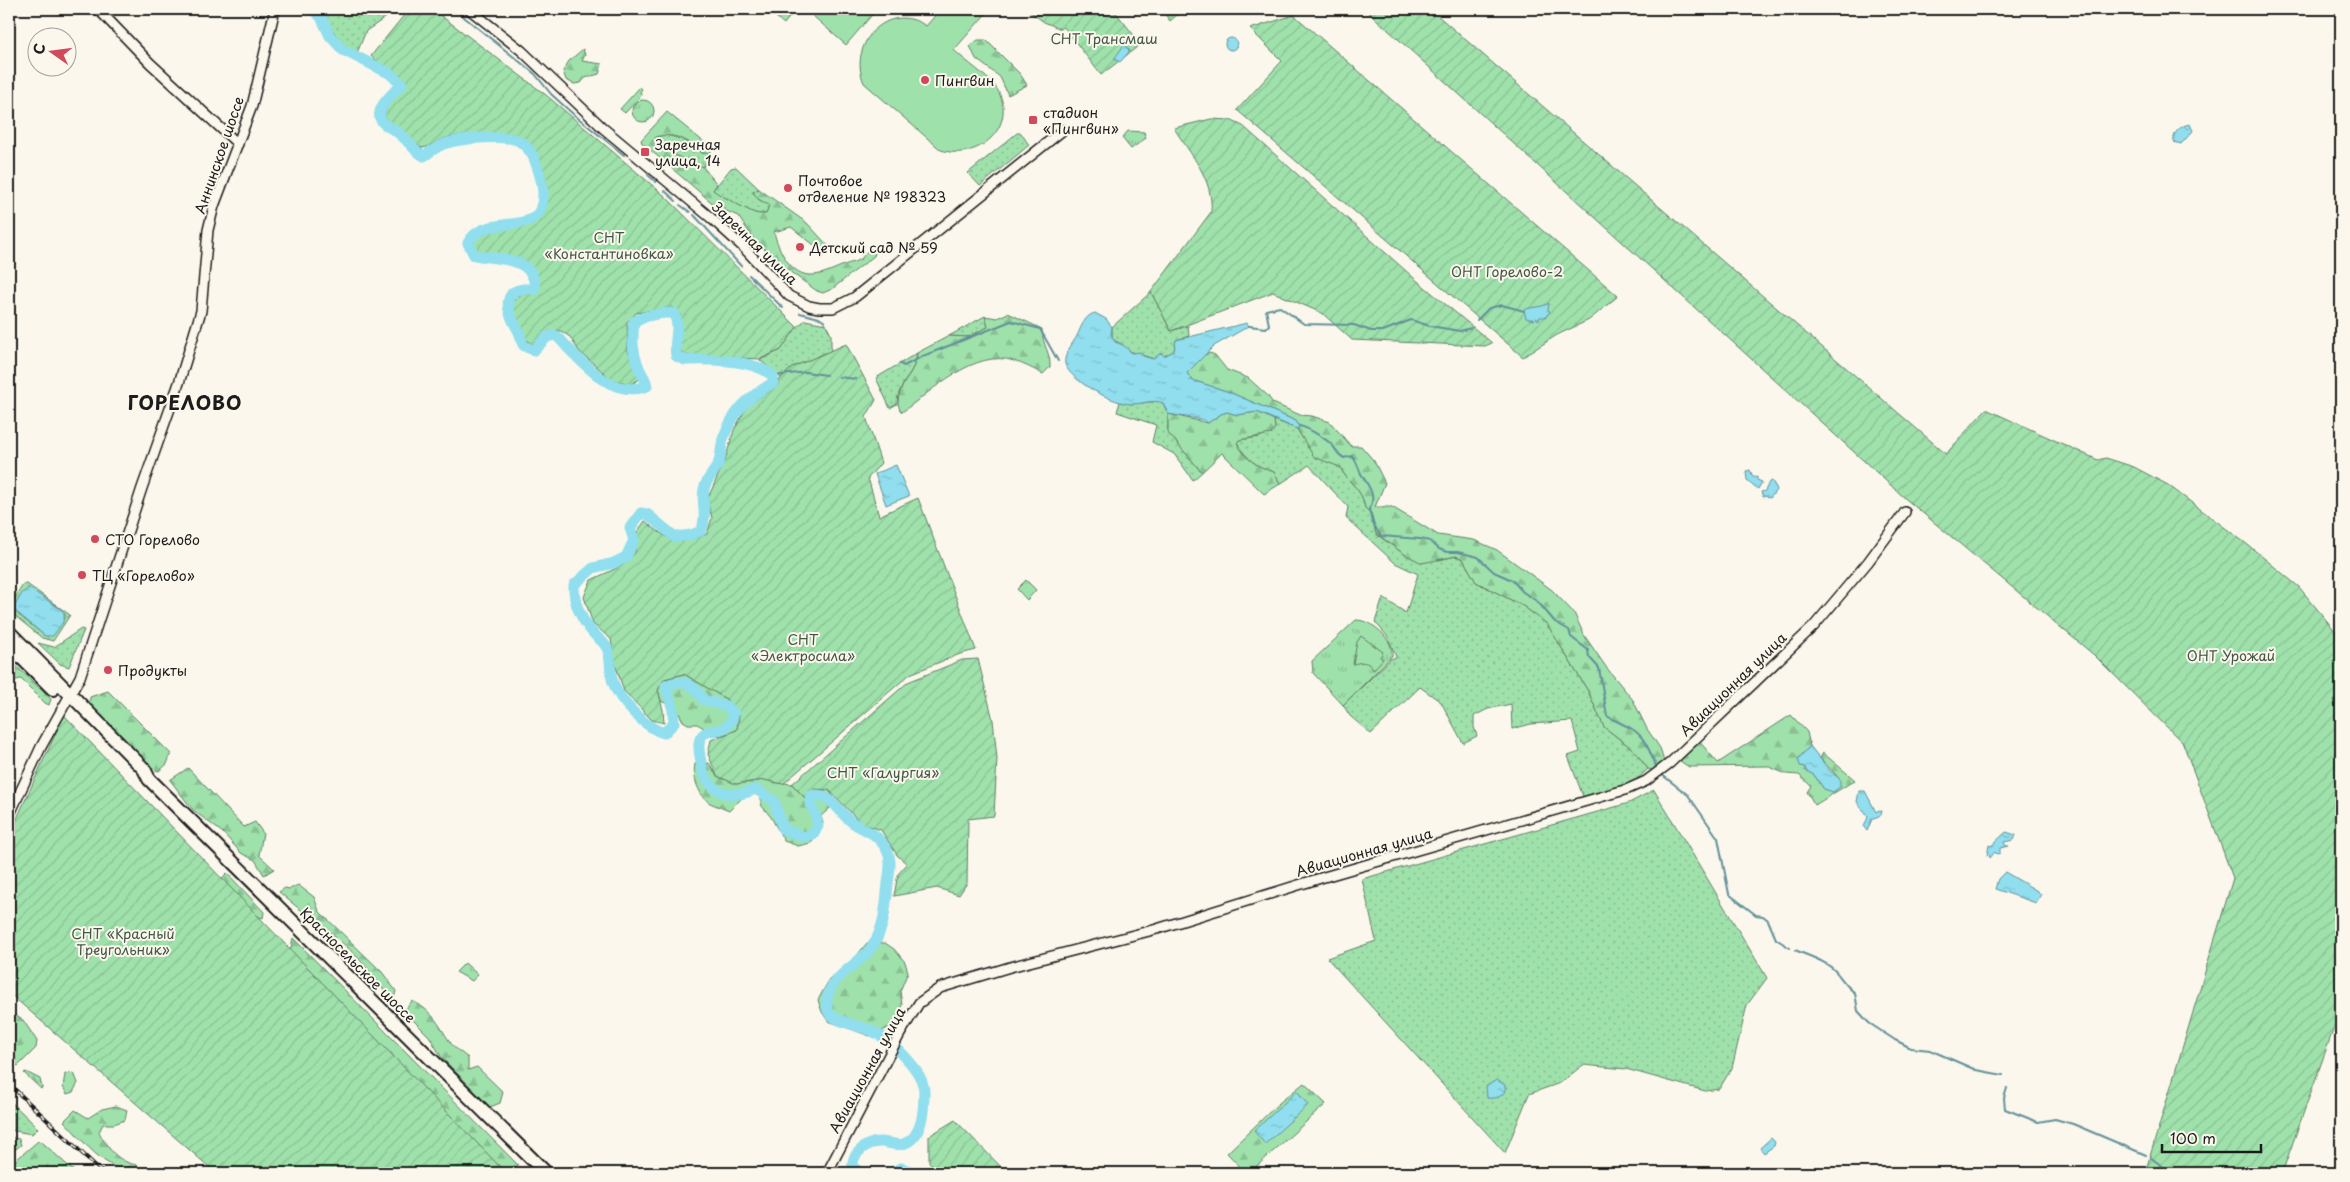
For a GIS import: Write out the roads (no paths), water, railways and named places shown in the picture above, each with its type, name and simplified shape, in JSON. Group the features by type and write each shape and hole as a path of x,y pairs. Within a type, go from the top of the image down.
{"highway":[{"name":"Красносельское шоссе","path":"9,632 68,698"},
{"name":"Красносельское шоссе","path":"9,645 144,769 149,779 546,1173"}],"street":[{"path":"98,9 150,63 238,144"},
{"name":"Аннинское шоссе","path":"9,816 41,747 80,677 197,329 203,298 208,230 214,206 252,106 275,9"},
{"name":"Заречная улица","path":"469,9 528,57 603,128 711,218 743,247 789,296 809,306 833,308 855,297 923,240 1063,130"},
{"name":"Авиационная улица","path":"827,1173 900,1034 919,1003 940,988 1010,967 1157,929 1324,877 1540,816 1628,789 1646,781 1670,763 1814,626 1868,562 1905,512"}],"water":[{"path":"1229,38 1233,38 1237,44 1233,50 1229,50 1225,46 1225,42"},
{"path":"1124,45 1130,51 1120,62 1114,59"},
{"path":"2190,124 2193,131 2181,144 2174,142 2174,136 2178,130"},
{"path":"1549,303 1548,309 1550,312 1545,317 1540,317 1539,320 1536,318 1534,320 1526,318 1524,310"},
{"path":"1095,313 1106,319 1112,327 1111,334 1115,342 1123,345 1132,353 1140,352 1143,356 1153,359 1161,353 1164,356 1174,351 1176,340 1247,323 1249,326 1214,346 1187,373 1192,380 1229,392 1296,421 1299,426 1297,429 1257,412 1237,415 1227,412 1208,423 1204,420 1168,414 1163,403 1125,403 1115,401 1094,391 1075,378 1065,364 1065,360 1084,322"},
{"path":"896,465 909,496 886,505 875,474"},
{"path":"1750,470 1753,477 1757,477 1757,480 1762,482 1758,489 1747,480 1746,471"},
{"path":"1772,481 1777,489 1770,498 1763,497 1761,492 1765,491 1769,482"},
{"path":"29,588 64,613 64,620 53,636 45,636 13,609 22,593"},
{"path":"1810,746 1830,771 1840,779 1840,787 1833,792 1824,789 1814,775 1806,771 1805,767 1800,766 1798,759"},
{"path":"1859,791 1865,791 1876,812 1882,811 1881,815 1872,819 1867,831 1864,827 1868,817 1857,802"},
{"path":"2006,832 2016,835 2014,840 2004,842 2006,846 2009,846 2000,848 2000,853 1997,854 1995,852 1990,858 1989,854 1987,856 1989,845 1991,846"},
{"path":"2005,872 2041,894 2036,903 1995,889 1998,879"},
{"path":"1497,1080 1505,1085 1504,1092 1500,1096 1487,1098 1486,1086"},
{"path":"1297,1091 1308,1105 1265,1144 1254,1131"},
{"path":"1771,1138 1775,1142 1774,1146 1764,1153 1760,1148"}],"waterway":[{"path":"313,9 321,17 330,36 343,50 389,73 402,84 388,98 380,115 382,121 406,139 415,150 424,156 435,148 454,141 504,138 519,141 533,156 542,185 543,197 540,210 534,217 526,221 484,229 475,234 468,243 474,255 513,261 529,270 535,289 516,291 508,300 510,314 525,346 534,350 547,337 554,335 603,379 613,385 635,389 647,386 634,351 634,322 653,315 674,313 677,324 676,356 685,360 719,360 744,363 765,370 773,376 773,383 749,399 742,406 727,429 723,439 719,462 704,489 704,520 701,531 691,535 675,537 647,514 641,513 630,528 634,540 626,557 614,563 593,568 574,585 574,592 582,618 607,648 612,678 616,689 634,713 649,726 664,733 674,723 673,710 666,686 678,682 688,684 704,700 726,706 734,713 727,726 707,732 699,742 702,769 712,786 724,793 730,794 742,794 756,789 774,801 783,829 804,837 813,834 818,826 810,803 811,796 822,796 831,801 852,822 876,836 888,853 890,867 881,928 869,950 845,971 832,987 828,996 827,1007 832,1016 874,1032 898,1049 919,1075 923,1084 924,1106 921,1122 915,1136 910,1141 903,1144 883,1142 870,1144 857,1153 853,1167 860,1173"},
{"path":"454,9 535,74 551,94 624,155"},
{"path":"648,175 656,182"},
{"path":"665,191 676,201"},
{"path":"680,205 690,212"},
{"path":"694,215 741,266"},
{"path":"749,275 783,308"},
{"path":"1477,320 1489,308 1502,305 1524,311"},
{"path":"1249,326 1266,328 1269,325 1266,310 1280,307 1304,324 1354,325 1371,331 1383,331 1411,320 1430,326 1460,331 1471,328"},
{"path":"800,313 819,318 825,322"},
{"path":"900,364 904,366 923,356 1011,321 1040,329 1058,361"},
{"path":"773,376 806,372 826,375"},
{"path":"839,377 856,379"},
{"path":"1299,426 1327,440 1342,457 1352,456 1354,458 1371,492 1372,501 1369,509 1372,522 1381,536 1430,541 1439,549 1447,552 1458,552 1478,557 1494,572 1512,580 1523,592 1538,602 1555,622 1569,630 1571,637 1588,650 1589,657 1599,668 1607,716 1637,732 1648,747 1657,769"},
{"path":"1661,774 1688,795 1718,838 1729,894 1756,915 1763,916 1768,920 1776,939 1790,948"},
{"path":"1795,950 1823,962 1833,969 1855,993 1858,1011 1869,1023 1895,1040 1911,1048 1930,1050 1976,1070 2003,1075"},
{"path":"2007,1088 2004,1098 2005,1109 2038,1122 2055,1119 2073,1124 2146,1155"},
{"path":"2151,1158 2172,1173"},
{"path":"890,1173 901,1168 917,1173"}],"railway":[{"path":"9,1084 103,1173"}],"place":[{"name":"Пингвин","path":"925,80"},
{"name":"стадион «Пингвин»","path":"1033,120"},
{"name":"Заречная улица, 14","path":"645,152"},
{"name":"Почтовое отделение № 198323","path":"788,188"},
{"name":"Детский сад № 59","path":"800,247"},
{"name":"СТО Горелово","path":"95,539"},
{"name":"ТЦ «Горелово»","path":"82,575"},
{"name":"Продукты","path":"108,670"}],"district":[{"name":"ГОРЕЛОВО","path":"185,402"}],"park label":[{"name":"СНТ Трансмаш","path":"1104,38"},
{"name":"СНТ «Константиновка»","path":"609,246"},
{"name":"ОНТ Горелово-2","path":"1507,271"},
{"name":"СНТ «Электросила»","path":"803,648"},
{"name":"ОНТ Урожай","path":"2231,655"},
{"name":"СНТ «Галургия»","path":"883,772"},
{"name":"СНТ «Красный Треугольник»","path":"123,942"}]}
